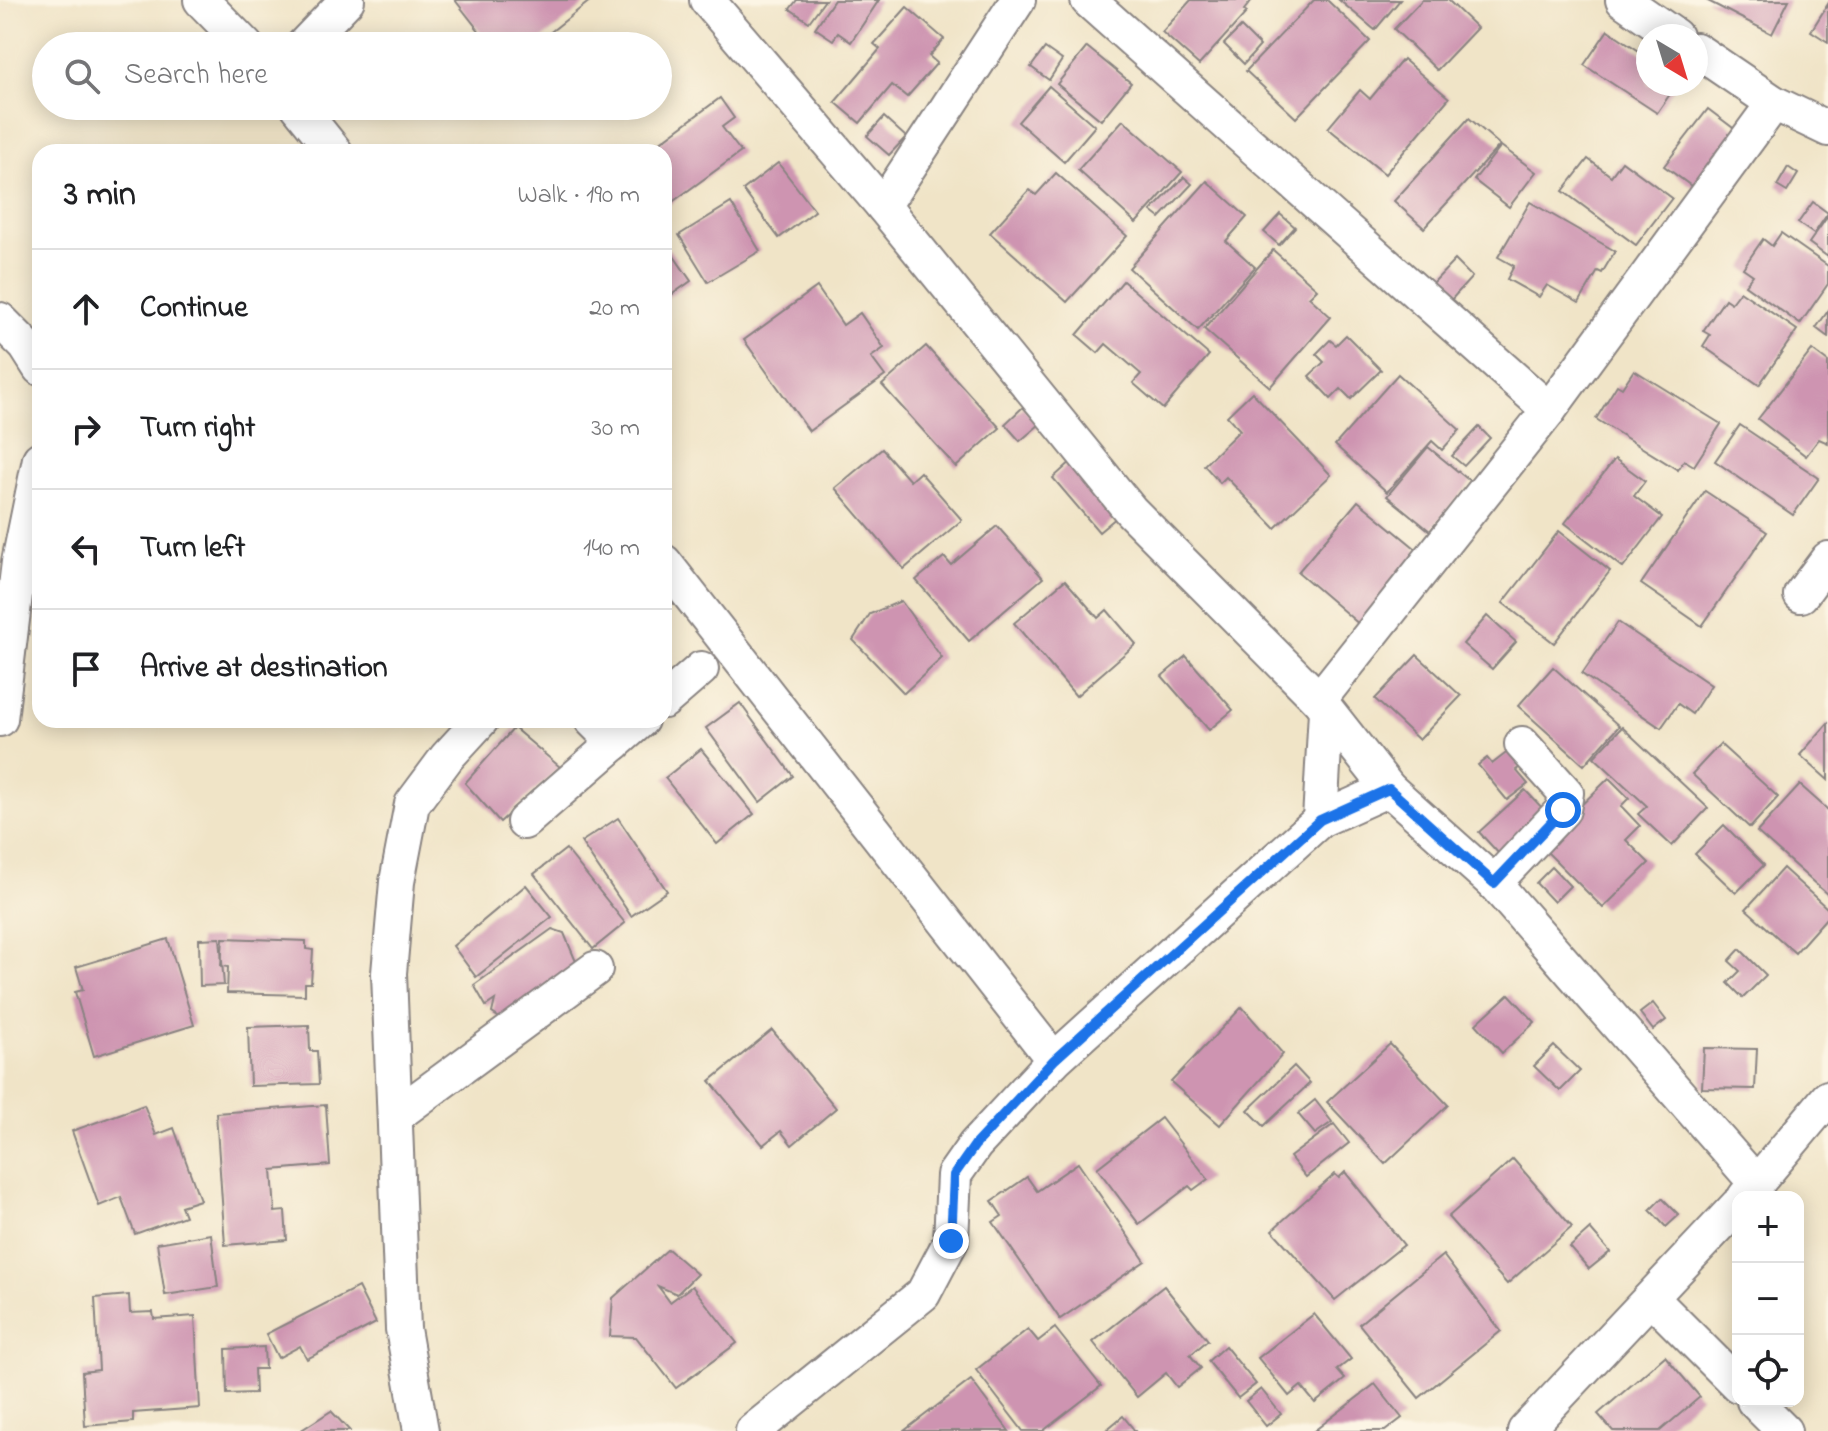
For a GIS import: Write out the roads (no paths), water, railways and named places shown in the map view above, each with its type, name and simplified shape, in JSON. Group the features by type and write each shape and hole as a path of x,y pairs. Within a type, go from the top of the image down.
{"street":[{"path":"201,0 232,32"},
{"path":"316,32 347,0"},
{"path":"707,0 883,206 1131,511 1322,706 1389,789 1494,883 1744,1191"},
{"path":"883,206 1018,0"},
{"path":"1088,0 1549,410"},
{"path":"1623,0 1658,24"},
{"path":"1708,58 1774,103 1828,129"},
{"path":"1320,820 1322,706 1549,410 1774,103"},
{"path":"309,120 329,144"},
{"path":"0,320 32,355"},
{"path":"0,719 9,563 32,486"},
{"path":"1801,595 1828,559"},
{"path":"672,572 1054,1060"},
{"path":"672,694 701,669"},
{"path":"421,1431 403,1329 389,973 397,882 412,804 447,757 474,728"},
{"path":"524,822 604,731"},
{"path":"1494,883 1563,810 1566,793 1522,744"},
{"path":"753,1431 923,1294 951,1241 954,1175 975,1145 1054,1060 1320,820 1389,789"},
{"path":"395,1116 595,969"},
{"path":"1750,1191 1828,1098"},
{"path":"1525,1431 1732,1211"},
{"path":"1651,1298 1732,1379"},
{"path":"1760,1407 1784,1431"}]}
